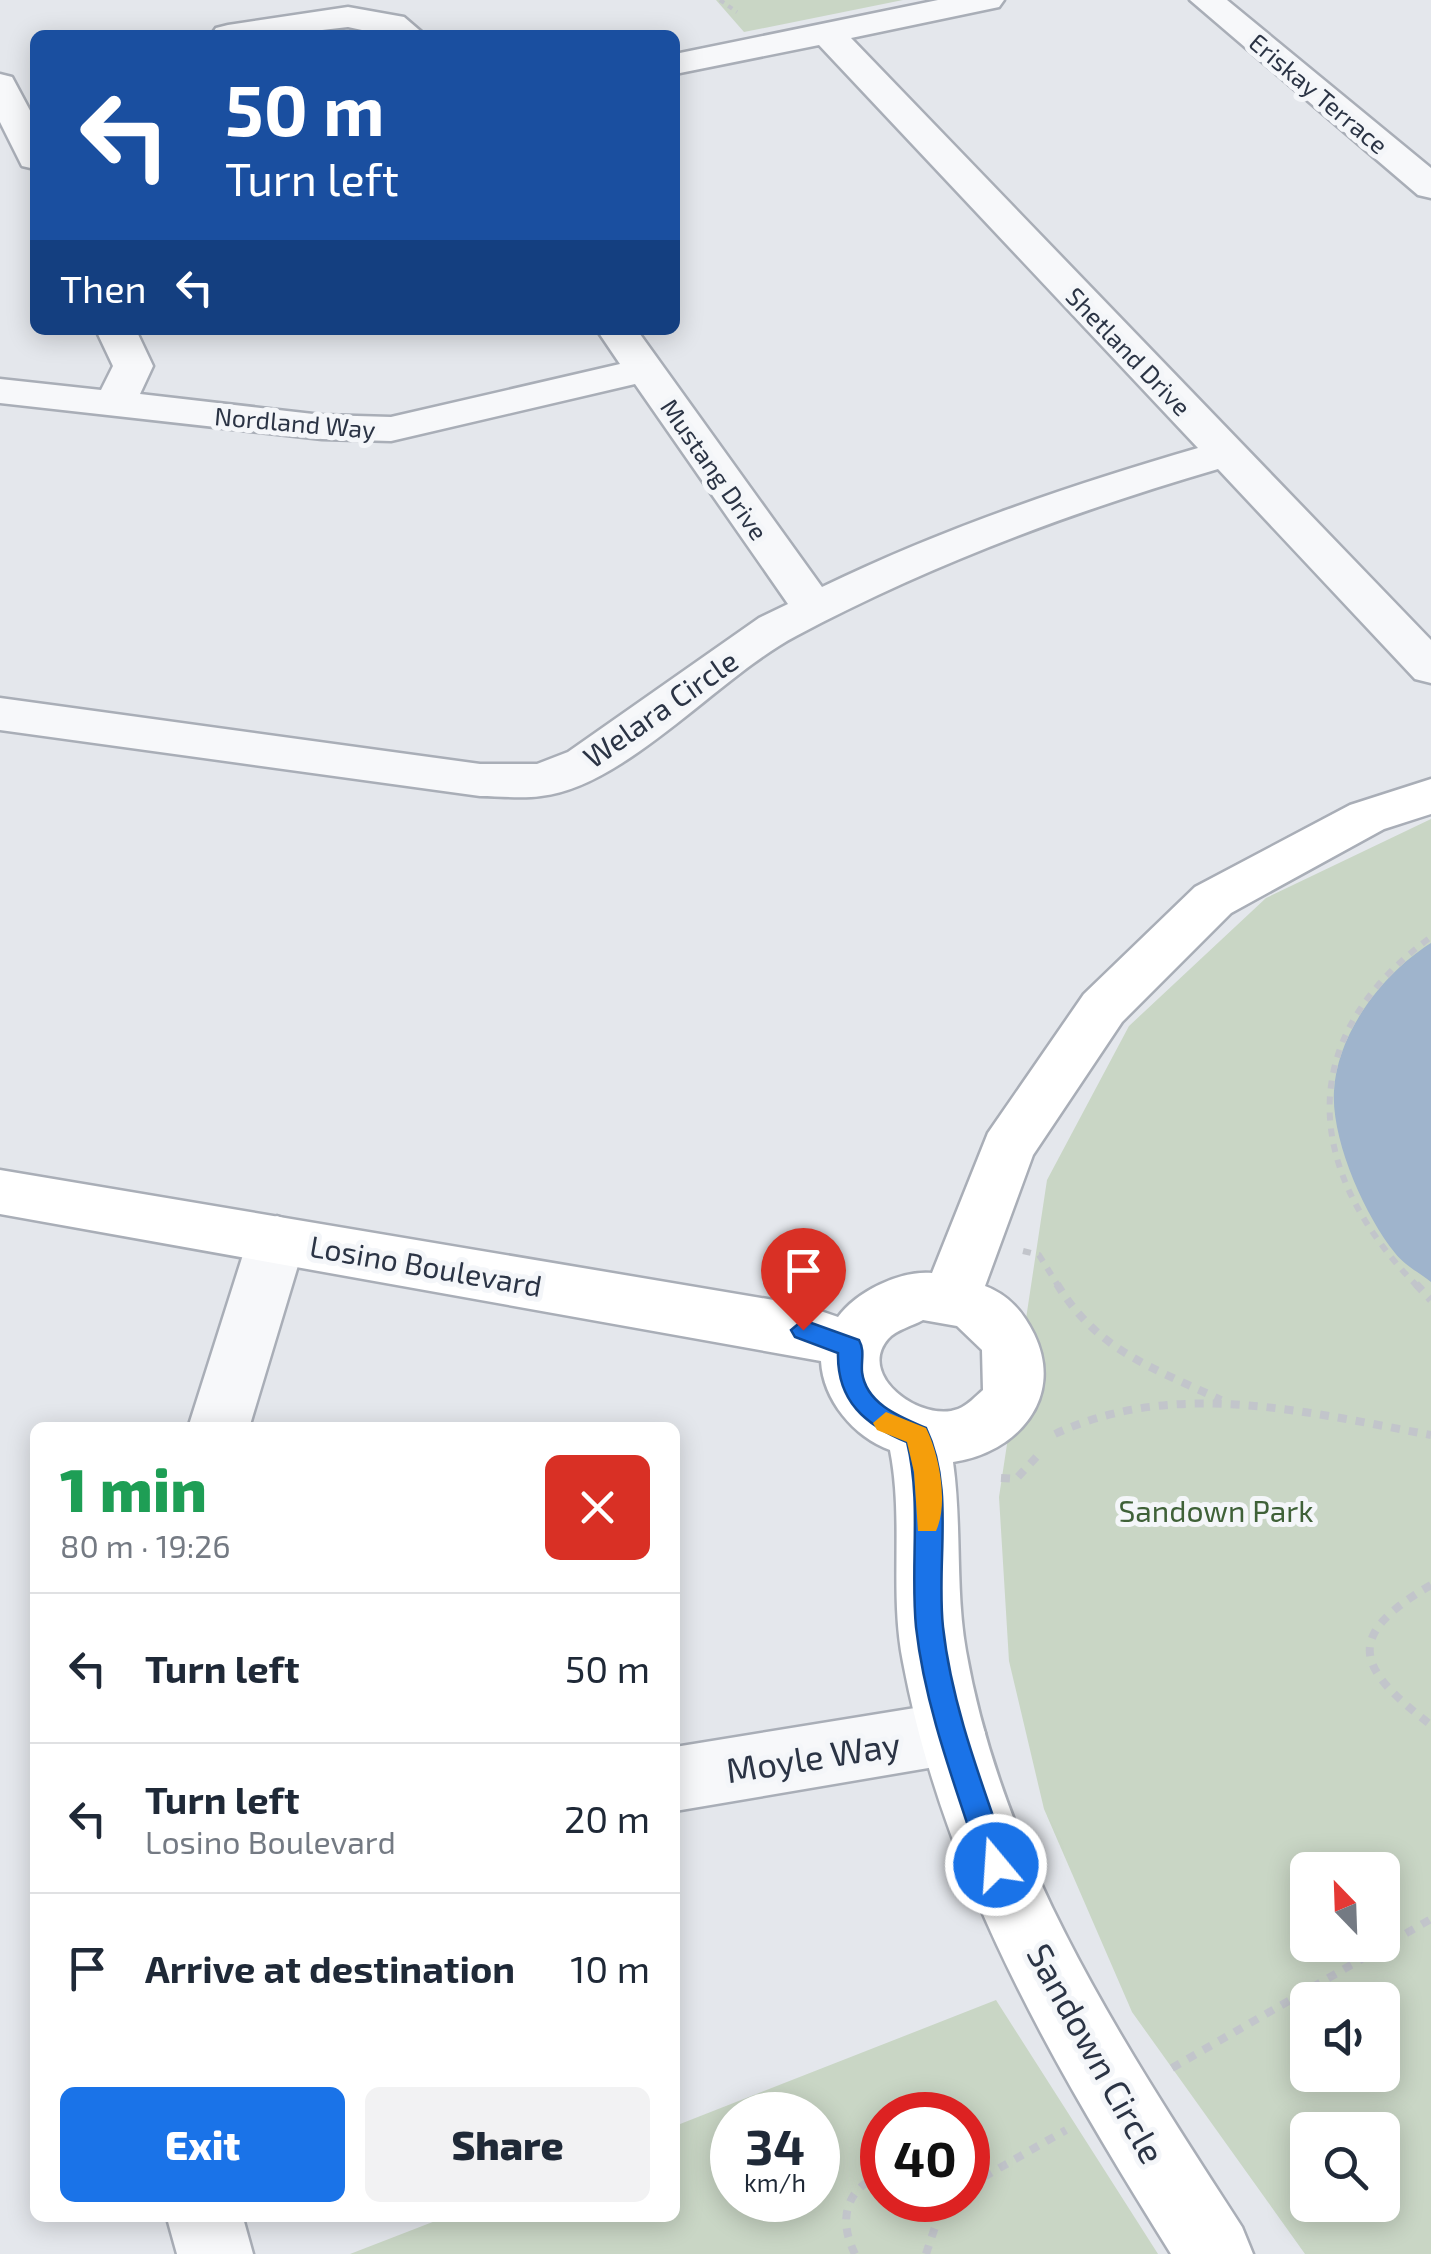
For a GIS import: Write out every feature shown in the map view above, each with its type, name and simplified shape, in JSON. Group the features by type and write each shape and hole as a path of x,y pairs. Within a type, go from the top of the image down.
{"street":[{"path":"680,63 987,0"},
{"name":"Eriskay Terrace","path":"1208,0 1431,187"},
{"path":"254,30 337,14 378,15 400,30"},
{"name":"Shetland Drive","path":"827,34 1431,668"},
{"path":"30,74 0,82 30,147"},
{"path":"116,404 133,366 118,335"},
{"name":"Mustang Drive","path":"620,335 814,609"},
{"name":"Nordland Way","path":"0,391 322,427 391,430 645,370"},
{"name":"Welara Circle","path":"0,714 480,780 542,780 586,763 775,628 924,554 1069,498 1226,453"},
{"path":"951,1298 976,1243 1008,1148 1092,1024 1212,900 1367,817 1431,796"},
{"name":"Losino Boulevard","path":"0,1192 803,1330 850,1347"},
{"path":"220,1422 276,1239"},
{"path":"918,1296 951,1298 980,1310 1002,1330 1015,1356 1016,1382 1004,1408 981,1427 951,1437 922,1454 862,1401 850,1375 850,1347 864,1323 888,1305 918,1296"},
{"name":"Sandown Circle","path":"922,1454 930,1627 952,1733 996,1865 1118,2100 1215,2254"},
{"name":"Moyle Way","path":"680,1778 952,1733"},
{"path":"206,2222 214,2254"}],"path":[{"path":"1431,937 1414,948 1363,998 1336,1048 1326,1104 1333,1151 1353,1204 1386,1254 1431,1300"},
{"path":"976,1243 1039,1255 1079,1320 1122,1353 1222,1401"},
{"path":"922,1454 1016,1479 1057,1432 1076,1424 1113,1410 1222,1401 1431,1435"},
{"path":"1431,1584 1379,1616 1367,1646 1375,1678 1431,1725"},
{"path":"990,2173 1431,1919"},
{"path":"853,2253 843,2220 846,2204 860,2186"},
{"path":"926,2254 935,2238 933,2222"}],"green space":[{"path":"716,0 903,0 744,32"},
{"name":"Sandown Park","path":"1431,819 1431,2254 1305,2254 1132,2012 1044,1809 1009,1661 999,1497 1047,1180 1129,1026 1266,898"},
{"path":"996,2000 1158,2254 350,2254 433,2222 680,2222 680,2124 710,2112 710,2222 840,2222 840,2092 762,2092"}],"water":[{"path":"1431,943 1431,1282 1395,1253 1372,1219 1344,1154 1334,1091 1344,1048 1366,1006 1396,971"}],"slow traffic":[{"path":"886,1423 918,1435 927,1472 927,1523"}],"route":[{"path":"803,1330 850,1347 850,1375 862,1401 886,1423 918,1435 927,1472 930,1627 952,1733 996,1865"}]}
